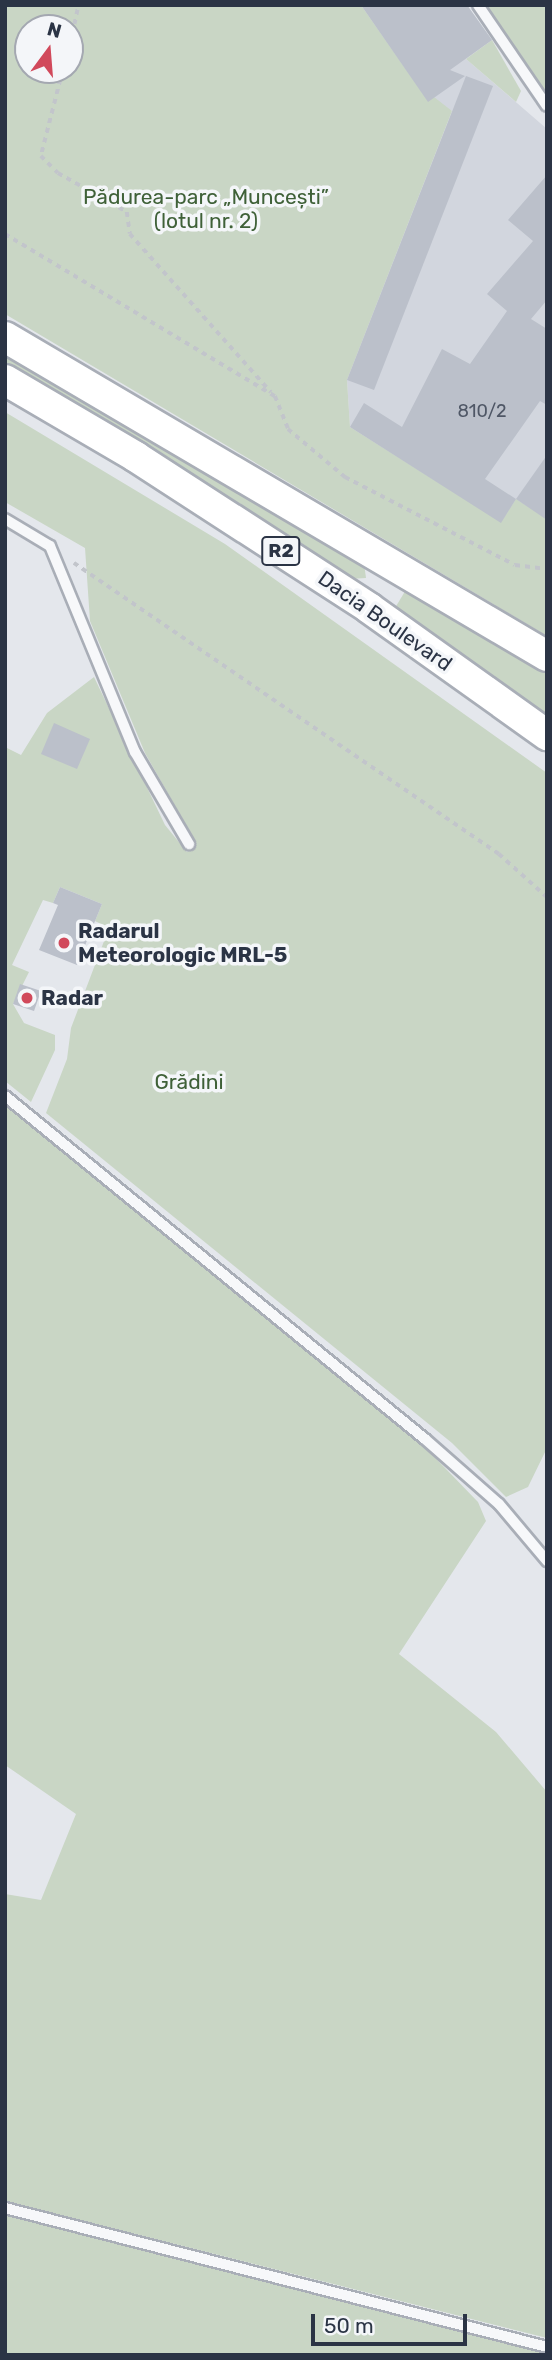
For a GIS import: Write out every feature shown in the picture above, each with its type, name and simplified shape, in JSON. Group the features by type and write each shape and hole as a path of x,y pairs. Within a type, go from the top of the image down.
{"main road":[{"name":"R2","path":"5,337 547,656"},
{"name":"Dacia Boulevard","path":"5,380 136,457 369,608 547,735"},
{"path":"369,608 396,569"}],"lane":[{"path":"478,5 547,107"},
{"path":"5,519 50,546 135,752 189,844"},
{"path":"5,1096 425,1439 499,1504 547,1561"},
{"path":"5,2208 547,2347"}],"path":[{"path":"59,84 41,156 58,173 127,212 130,234 275,396 288,429 345,477 515,565 547,569"},
{"path":"5,234 275,396"},
{"path":"50,546 499,854 547,897"}],"shaded area":[{"path":"361,5 467,5 492,40 466,59 547,129 547,519 501,523 350,427 347,380 452,111 428,102"}],"green space":[{"name":"Pădurea-parc „Muncești” (lotul nr. 2)","path":"5,5 361,5 428,101 434,97 452,111 347,380 350,427 501,522 516,499 547,519 547,636 5,314"},
{"path":"484,5 547,5 547,95 539,86"},
{"path":"492,40 521,91 516,102 466,59"},
{"path":"5,351 364,563 366,578 349,579 5,366"},
{"name":"Grădini","path":"5,412 225,544 547,773 547,1448 528,1487 506,1497 452,1443 46,1113 67,1059 71,1028 109,928 95,921 102,904 60,887 53,903 43,900 12,965 29,972 13,1004 24,1023 55,1035 55,1050 31,1102 5,1081 5,747 21,755 47,713 94,677 165,825 187,852 196,843 145,753 90,621 85,548 5,502"},
{"path":"407,588 547,670 547,717 395,608"},
{"path":"5,1105 414,1436 478,1502 486,1521 399,1654 496,1732 547,1792 547,2338 5,2201 5,1894 41,1900 76,1814 5,1765"},
{"path":"5,2215 547,2352 547,2355 5,2355"}],"building":[{"path":"361,5 467,5 492,40 450,70 465,76 428,102"},
{"path":"466,76 493,86 374,390 347,380"},
{"path":"547,175 547,300 531,319 547,329 547,405 540,401 485,479 516,499 501,523 350,427 364,403 402,427 442,349 470,364 507,311 487,294 533,241 508,220"},
{"path":"547,455 547,520 516,499"},
{"path":"54,723 90,739 77,769 41,754"},
{"path":"60,887 102,904 77,965 39,950 58,905 53,903"},
{"name":"Radar","path":"20,984 41,991 34,1011 13,1004"}],"place":[{"name":"Radarul Meteorologic MRL-5","path":"64,943"},
{"name":"Radar","path":"27,998"}]}
